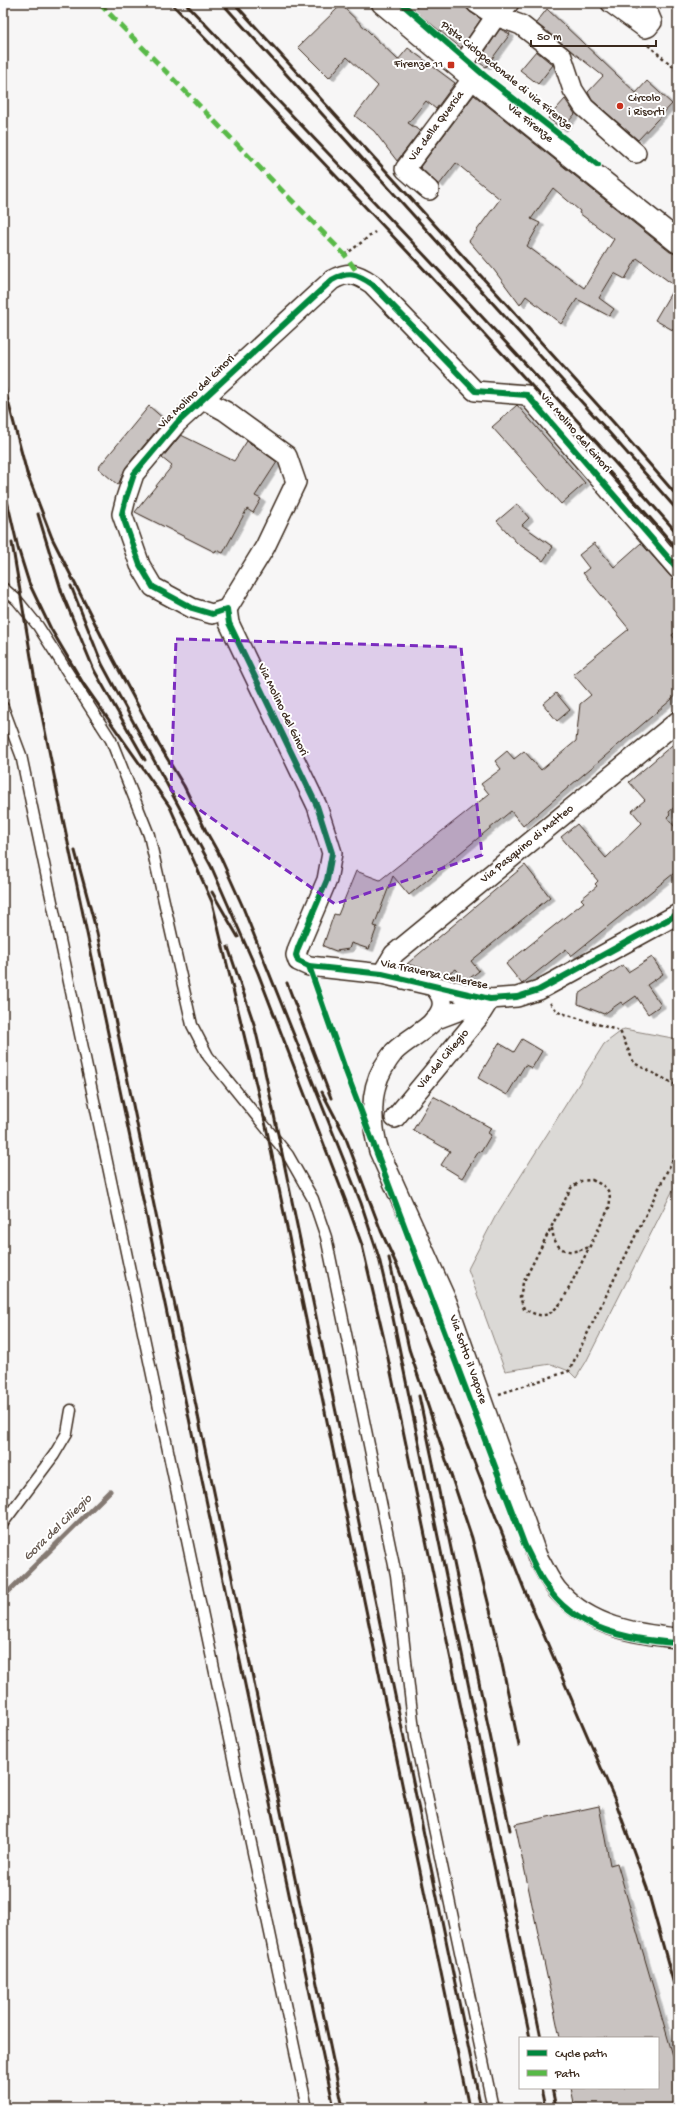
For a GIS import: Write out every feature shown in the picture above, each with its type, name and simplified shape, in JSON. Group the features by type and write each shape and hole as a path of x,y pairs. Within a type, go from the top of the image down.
{"main road":[{"name":"Via Firenze","path":"383,3 467,73 678,242"}],"street":[{"path":"476,3 503,10 562,57 573,90 584,107 636,153"},
{"path":"611,3 644,28 648,27 652,22 644,3"},
{"path":"467,73 503,10"},
{"name":"Via della Quercia","path":"429,190 406,169 467,73"},
{"name":"Via Molino del Ginori","path":"227,609 212,614 192,608 153,587 140,565 122,514 134,474 177,423 332,280 344,274 360,276 372,284 475,391 527,395 678,569"},
{"name":"Via Molino del Ginori","path":"203,399 226,410 287,456 296,482 265,547 227,609 229,623 317,806 332,852 327,880 296,955 298,961 309,966"},
{"name":"Via Pasquino di Matteo","path":"382,974 394,954 678,720"},
{"name":"Via Traversa Cellerese","path":"309,966 382,974 490,999 517,997 539,990 678,914"},
{"name":"Via Sotto il Vapore","path":"433,985 440,993 442,1010 434,1020 393,1053 382,1069 375,1088 373,1132 379,1151 447,1302 537,1556 559,1592 587,1616 616,1628 646,1635 678,1638"},
{"name":"Via Sotto il Vapore","path":"434,1020 490,999"},
{"name":"Via del Ciliegio","path":"395,1118 478,1018 490,999"}],"lane":[{"path":"3,588 17,600 38,626 111,740 148,835 192,1024 208,1056 288,1155 313,1199 326,1237 396,1575 415,1738 493,2108"},
{"path":"3,707 21,755 307,2108"},
{"path":"3,1523 54,1455 67,1434 71,1410"}],"path":[{"path":"345,256 375,232"},
{"path":"539,990 558,1012 620,1031 634,1063 678,1086"},
{"path":"493,1396 569,1371 678,1149"},
{"path":"592,1180 605,1186 611,1196 609,1208 562,1302 551,1314 537,1316 524,1309 520,1298 523,1283 552,1227 571,1188 581,1181 592,1180"},
{"path":"552,1227 553,1239 568,1252 579,1251 589,1247"}],"highlighted area":[{"path":"176,639 461,647 482,855 335,904 171,790"}],"shaded area":[{"path":"624,1029 678,1039 678,1180 586,1362 576,1378 569,1371 551,1364 505,1371 468,1269 495,1217 604,1044"}],"building":[{"path":"421,3 465,3 470,12 481,19 461,48 414,10"},
{"path":"341,5 398,60 408,48 455,83 436,109 426,101 408,123 420,131 397,161 374,131 355,116 378,86 347,57 329,78 298,47"},
{"path":"547,9 636,93 647,81 672,104 638,140 592,100 588,92 603,76 536,23"},
{"path":"500,29 510,34 486,67 478,62"},
{"path":"536,51 553,65 538,84 520,70"},
{"path":"474,95 670,252 678,254 678,333 655,320 675,286 637,258 625,279 614,273 599,298 614,309 609,316 577,299 561,324 526,296 520,305 494,270 469,241 500,199 456,163 439,185 420,167","holes":["553,188 580,211 579,213 614,239 584,288 527,246 540,223 531,219"]},
{"path":"565,99 575,114 562,129 548,118"},
{"path":"517,405 585,483 561,504 492,427"},
{"path":"149,406 165,420 126,467 118,485 98,468"},
{"path":"181,435 234,461 247,441 277,462 255,496 261,499 253,513 247,509 223,553 216,550 215,552 135,512 172,466 162,458"},
{"path":"517,504 529,518 522,525 553,547 543,561 517,543 497,521"},
{"path":"594,543 614,567 641,543 670,576 678,580 678,630 672,635 678,643 678,694 523,826 511,811 409,895 393,876 374,926 377,927 369,949 351,943 349,949 336,951 323,946 334,914 338,915 356,871 380,880 489,794 481,784 501,769 495,761 507,751 514,759 524,751 541,770 576,741 580,704 591,695 573,674 629,629 583,573 589,568 579,555"},
{"path":"556,693 570,710 557,721 543,704"},
{"path":"678,740 678,804 669,812 670,814 667,817 678,831 678,870 571,956 566,949 522,984 506,964 584,902 581,899 597,886 595,884 598,881 561,837 577,824 606,858 642,823 632,811 645,800 629,782"},
{"path":"525,865 550,897 471,961 479,971 466,981 456,969 447,975 407,964"},
{"path":"652,957 663,974 647,985 661,1005 648,1014 636,996 623,1005 621,1002 604,1014 578,1004 579,994 623,965 628,972"},
{"path":"522,1039 542,1051 532,1068 525,1065 507,1095 478,1078 499,1043 514,1052"},
{"path":"433,1096 491,1128 488,1133 491,1135 481,1152 479,1151 462,1178 441,1165 450,1151 413,1130"},
{"path":"599,1806 610,1865 617,1863 678,2073 678,2108 575,2108 571,2089 659,2089 659,2037 560,2037 515,1824"}],"waterway":[{"name":"Gora del Ciliegio","path":"3,1597 110,1491"}],"railway":[{"path":"171,3 491,342 678,550"},
{"path":"185,3 496,332 678,534"},
{"path":"222,3 678,511"},
{"path":"234,3 614,423 678,497"},
{"path":"3,382 28,477"},
{"path":"27,473 52,538 113,659 159,745 184,786 220,856 242,905 361,1203 379,1258 392,1313 541,2037"},
{"path":"3,483 18,548 29,583 51,629 83,683 170,807 212,902 266,1126 469,2108"},
{"path":"38,514 62,593 94,670 145,760"},
{"path":"12,543 35,681 59,800 334,2108"},
{"path":"71,586 102,664 211,866 258,973 362,1245 384,1339 530,2037"},
{"path":"75,851 97,933 343,2108"},
{"path":"212,892 238,937"},
{"path":"228,947 254,1024 263,1062 481,2108"},
{"path":"287,983 331,1098"},
{"path":"322,1092 345,1136 381,1231 399,1270 524,1589 615,1800 647,1888 678,1999"},
{"path":"389,1258 409,1349 472,1538 495,1630 519,1746"},
{"path":"419,1396 510,1830"},
{"path":"541,2089 545,2108"},
{"path":"552,2089 556,2108"}],"marked path":[{"path":"99,3 345,255 360,276"}],"cycle path":[{"name":"Pista Ciclopedonale di via Firenze","path":"401,3 485,76 598,165"},
{"path":"678,569 527,395 475,391 372,284 361,277 352,274 343,275 332,280 177,423 134,474 122,514 140,565 153,587 192,608 212,614 227,609 229,623 317,806 332,853 327,880 298,948 296,955 298,961 309,966 382,974 490,999 517,997 539,990 678,914"},
{"path":"309,966 344,1066 525,1546 539,1575 557,1600 571,1612 587,1622 604,1630 622,1635 641,1639 678,1643"}],"place":[{"name":"Firenze 11","path":"451,65"},
{"name":"Circolo i Risorti","path":"620,106"}]}
